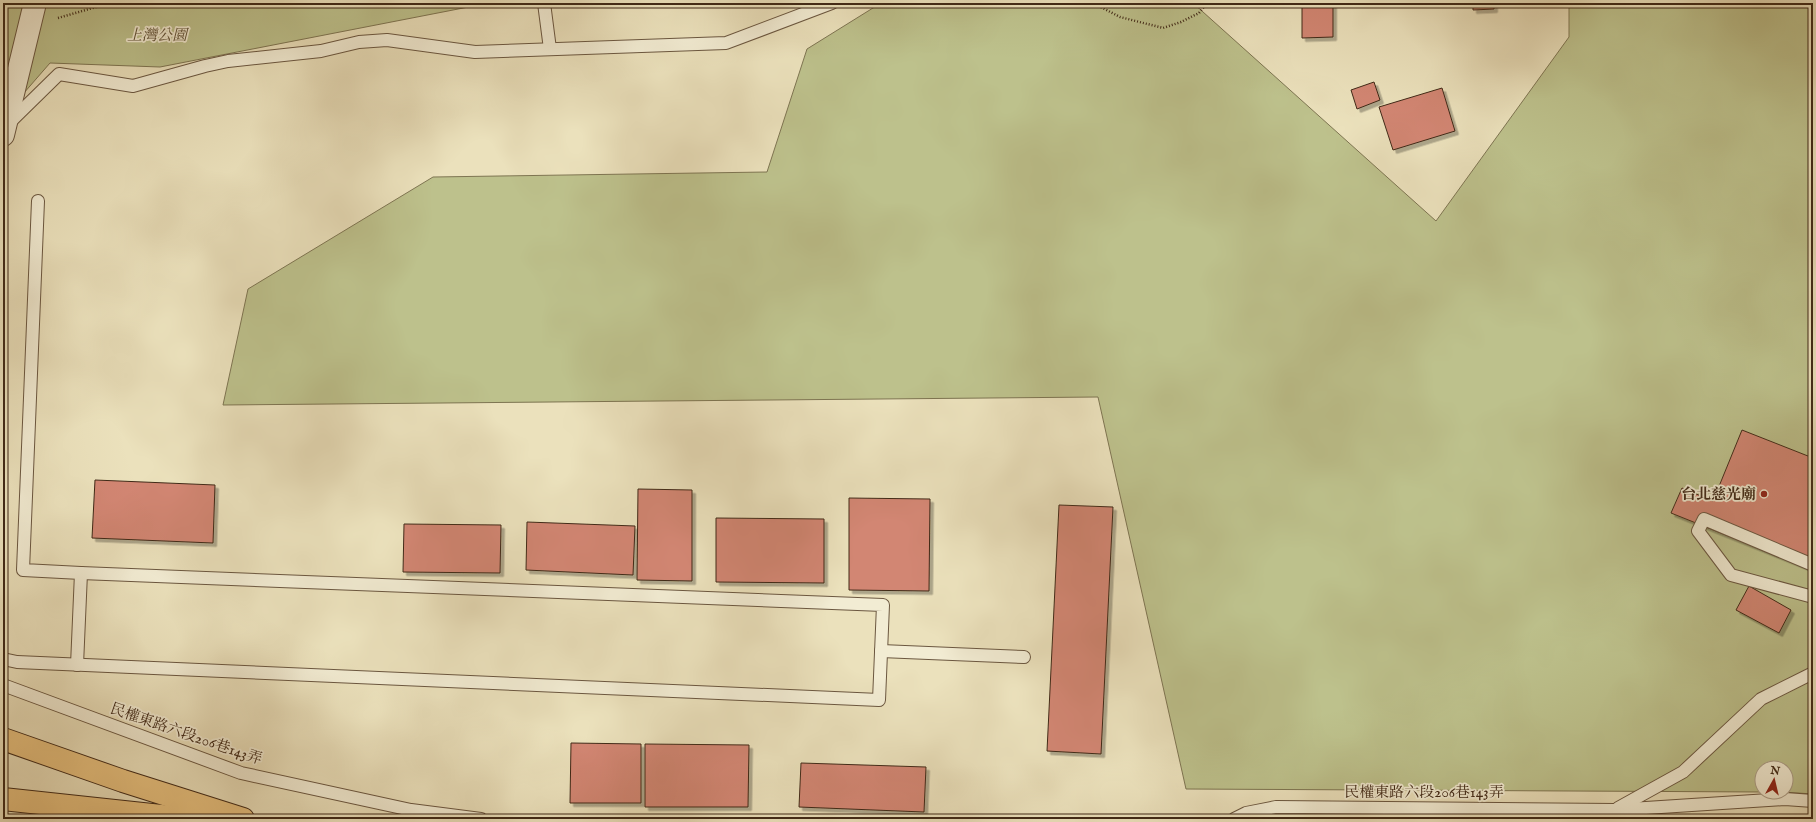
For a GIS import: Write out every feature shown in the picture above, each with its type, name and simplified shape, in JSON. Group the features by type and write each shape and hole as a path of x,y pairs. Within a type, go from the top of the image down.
{"highway":[{"path":"3,739 122,781 243,819"},
{"path":"3,799 189,819"}],"street":[{"path":"3,130 35,3"}],"lane":[{"path":"544,3 550,49"},
{"path":"3,130 59,74 133,86 228,61 321,51 359,42 387,40 475,52 726,43 832,3"},
{"path":"3,659 16,662 77,665 879,700 883,605 23,570 38,201"},
{"path":"1813,565 1704,518 1698,531 1732,575 1813,597"},
{"path":"77,665 80,573"},
{"path":"881,651 1024,657"},
{"name":"民權東路六段206巷143弄","path":"1615,810 1683,772 1761,698 1813,673"},
{"name":"民權東路六段206巷143弄","path":"3,685 241,773 412,810 481,819"},
{"name":"民權東路六段206巷143弄","path":"1234,819 1246,813 1276,807 1615,810 1785,799 1813,801"}],"path":[{"path":"29,27 110,3"},
{"path":"1093,3 1120,17 1163,28 1181,22 1199,13 1207,3"}],"green space":[{"name":"上灣公園","path":"3,3 489,3 160,67 50,63 3,117"},
{"path":"881,3 1193,3 1436,221 1569,37 1569,3 1813,3 1813,794 1794,793 1794,760 1754,760 1754,792 1186,789 1098,397 223,405 248,289 433,177 767,172 807,49"}],"building":[{"path":"1302,3 1333,3 1333,37 1302,38"},
{"path":"1473,3 1494,3 1494,9 1473,10"},
{"path":"1374,82 1380,100 1357,109 1351,90"},
{"path":"1442,88 1455,131 1393,150 1379,107"},
{"name":"台北慈光廟","path":"1742,430 1813,458 1813,570 1671,513 1682,488 1713,501"},
{"path":"95,480 215,485 213,543 92,538"},
{"path":"638,489 692,490 692,581 637,580"},
{"path":"849,498 930,499 929,591 849,590"},
{"path":"1059,505 1113,507 1101,754 1047,751"},
{"path":"716,518 824,519 824,583 716,582"},
{"path":"527,522 635,526 633,575 526,570"},
{"path":"404,524 501,525 500,573 403,572"},
{"path":"1749,586 1791,610 1779,633 1736,610"},
{"path":"571,743 641,744 641,803 570,803"},
{"path":"645,744 749,745 748,807 645,807"},
{"path":"801,763 926,767 924,812 799,807"}],"place":[{"name":"台北慈光廟","path":"1764,494"}]}
